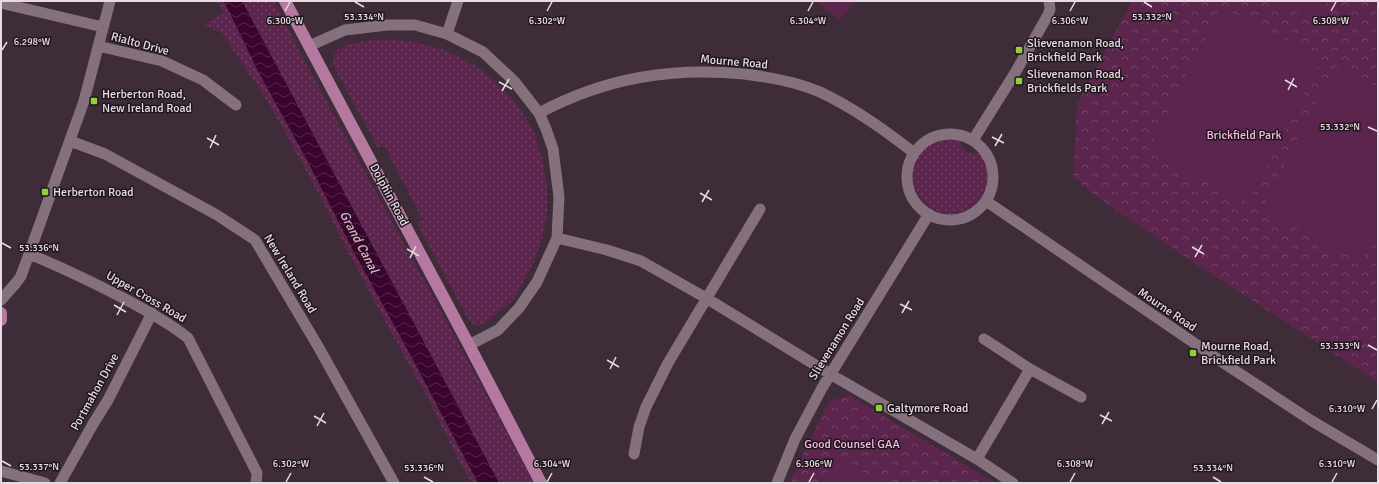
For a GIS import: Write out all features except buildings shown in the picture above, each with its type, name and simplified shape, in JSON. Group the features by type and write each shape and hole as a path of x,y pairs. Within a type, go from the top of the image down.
{"main road":[{"name":"Dolphin Road","path":"285,1 541,483"},
{"path":"1,312 1,320"}],"street":[{"path":"1,300 21,276 84,101 110,1"},
{"path":"447,34 458,1"},
{"path":"973,140 1015,73 1048,15 1050,10 1049,1"},
{"path":"1,5 103,28"},
{"path":"309,46 345,30 387,25 416,25 447,34 483,52 514,82 539,114 553,148 559,197 557,238 537,282 519,308 498,330 469,345"},
{"name":"Rialto Drive","path":"98,46 162,61 203,80 236,105"},
{"name":"Mourne Road","path":"539,114 560,102 587,92 646,76 705,71 762,76 789,82 819,92 850,108 885,130 914,153"},
{"path":"946,134 965,136 973,140 981,146 987,154 993,173 992,188 986,201 980,208 964,218 946,220 929,214 914,200 909,186 908,172 914,153 928,140 946,134"},
{"name":"New Ireland Road","path":"70,141 105,154 217,215 255,240 319,348 394,483"},
{"name":"Mourne Road","path":"986,201 1222,362 1312,421 1378,460"},
{"path":"634,454 639,427 646,408 668,363 760,209"},
{"name":"Slievenamon Road","path":"777,483 795,439 830,374 929,214"},
{"path":"557,238 606,250 641,261 706,298 830,374 977,459 1013,483"},
{"name":"Upper Cross Road","path":"29,254 92,282 152,313 175,327 188,338 257,473 256,483"},
{"name":"Portmahon Drive","path":"60,483 89,430 108,400 152,313"},
{"path":"984,339 1030,369 1081,397"},
{"path":"977,459 1030,369"},
{"path":"1,470 45,483"}],"green space":[{"path":"217,1 224,1 258,71 308,162 355,254 478,483 472,483 460,463 424,391 268,102 222,33 203,25 224,13"},
{"path":"242,1 274,1 302,56 534,483 499,483"},
{"path":"815,1 854,1 854,2 840,20"},
{"name":"Brickfield Park","path":"1132,1 1378,1 1378,382 1132,221 1096,196 1073,177 1077,104"},
{"path":"1271,1 1328,1 1318,23"},
{"path":"1221,7 1322,58 1248,203 1147,152"},
{"path":"382,39 416,42 444,50 482,70 514,100 533,129 542,158 547,187 547,213 541,241 533,264 514,299 484,324 475,326 468,319 417,223 423,220 384,146 378,148 334,67 333,58 336,52 342,48 357,42"},
{"path":"1335,66 1378,88 1378,230 1362,262 1261,211"},
{"path":"948,139 957,140 967,152 981,156 983,158 987,173 984,192 976,203 964,211 951,214 934,210 927,205 921,199 913,183 914,166 919,155 937,142"},
{"name":"Good Counsel GAA","path":"849,395 995,483 789,483 829,401"},
{"path":"833,458 881,483 824,483"}],"water":[{"name":"Grand Canal","path":"224,1 242,1 499,483 478,483 355,254 308,162 258,71"}],"place":[{"name":"Slievenamon Road, Brickfield Park","path":"1019,50"},
{"name":"Slievenamon Road, Brickfields Park","path":"1019,81"},
{"name":"Herberton Road, New Ireland Road","path":"94,101"},
{"name":"Herberton Road","path":"45,192"},
{"name":"Mourne Road, Brickfield Park","path":"1193,353"},
{"name":"Galtymore Road","path":"879,408"}]}
